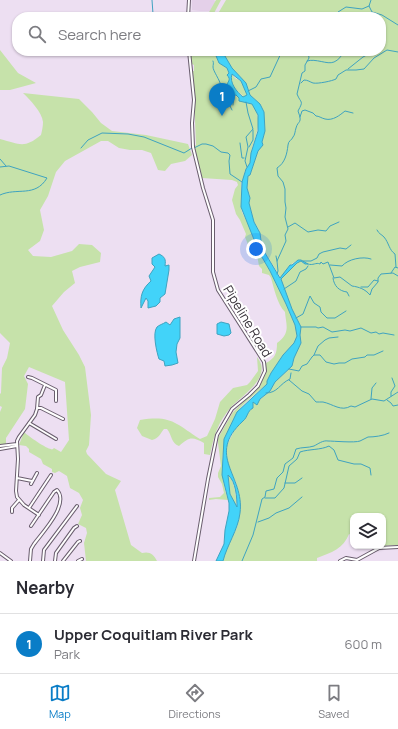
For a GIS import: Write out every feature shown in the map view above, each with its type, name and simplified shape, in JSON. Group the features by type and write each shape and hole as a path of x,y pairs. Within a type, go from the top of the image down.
{"street":[{"path":"188,12 189,0"},
{"name":"Pipeline Road","path":"190,56 194,100 192,123 193,147 213,220 213,272 218,290 264,362 264,371 258,386 232,409 217,435 194,561"},
{"path":"28,377 56,390 56,400"},
{"path":"38,516 19,500 16,491 18,459 17,445 19,437 35,415 38,397 45,385"},
{"path":"37,408 41,408 63,418"},
{"path":"29,423 56,439"},
{"path":"0,448 17,445"},
{"path":"17,478 32,483 37,473"},
{"path":"28,508 51,475"},
{"path":"30,561 31,550 34,544 60,507 60,496 57,490 54,492 31,526"},
{"path":"12,512 12,508 19,500"},
{"path":"43,561 44,550 77,506"},
{"path":"54,561 56,553 77,526"},
{"path":"63,561 78,542 80,542"},
{"path":"340,561 346,558 357,560 378,549 398,548"},
{"path":"0,553 11,561"},
{"path":"3,561 6,557"},
{"path":"78,561 82,558"}],"shaded area":[{"path":"192,0 214,0 216,2 211,11 200,11 192,10"}],"green space":[{"path":"216,0 221,0 215,12 209,12"},
{"path":"226,0 398,0 398,545 386,546 386,513 350,513 350,534 347,539 332,552 317,558 317,561 223,561 237,527 240,514 240,503 236,482 227,463 227,445 235,429 243,421 253,402 257,402 270,391 275,382 292,366 301,343 297,318 291,309 281,279 297,262 301,261 305,264 301,260 298,260 287,269 281,278 260,243 261,238 259,230 254,222 249,203 250,196 247,188 248,176 250,175 258,151 263,144 262,142 265,131 264,112 260,104 250,95 246,83 232,68 225,56 386,56 386,12 219,12"},
{"path":"0,50 18,73 36,83 10,90 0,90"},
{"path":"191,56 216,56 219,63 227,68 229,73 229,83 226,88 228,91 247,103 252,104 255,109 258,126 252,148 250,164 241,182 241,207 259,252 286,304 295,325 297,336 294,343 283,355 271,373 267,384 244,404 232,421 225,443 222,466 228,500 209,500 209,498 220,497 224,493 222,484 218,477 221,466 218,438 233,412 260,386 266,370 266,363 275,355 277,343 284,336 287,325 285,312 278,300 271,278 269,275 262,273 262,269 259,266 256,249 254,247 249,247 245,237 246,234 236,214 232,200 235,189 238,185 237,182 232,180 202,178 194,146 196,145 194,65 192,64"},
{"path":"232,74 235,78 241,81 247,95 245,96 247,96 249,101 244,101 241,99 243,96 232,84"},
{"path":"23,93 79,99 101,123 112,131 146,135 188,144 192,155 185,161 171,164 165,171 158,170 151,153 142,150 119,148 108,141 101,141 65,161 56,172 48,196 40,210 44,230 40,241 28,250 33,256 51,257 72,251 79,244 92,245 101,253 100,262 80,267 72,271 75,283 64,292 52,306 63,330 85,367 91,415 89,445 86,451 87,454 106,474 121,481 115,490 131,545 142,553 147,552 151,554 157,561 86,561 84,543 87,533 86,528 78,524 82,515 80,508 83,500 79,493 70,488 67,476 59,471 55,473 52,472 52,469 43,464 41,459 29,452 29,449 26,446 19,445 24,432 46,447 52,449 54,448 61,452 69,440 65,382 29,367 24,376 28,384 25,409 6,438 6,444 0,444 0,412 2,407 0,406 0,394 2,368 7,358 10,343 0,333 0,139 17,144 26,144 41,135 43,124 38,110"},
{"path":"257,357 261,364 262,371 259,378 250,390 231,407 223,417 216,432 210,455 204,454 204,443 193,438 188,439 179,446 176,445 167,429 164,429 158,437 152,440 142,436 137,428 140,420 159,419 172,422 200,439 207,436 215,419 220,402 233,388 247,385 258,371"},
{"path":"228,474 235,490 236,508 230,494"}],"water":[{"path":"216,56 225,56 232,68 246,83 250,95 260,104 264,112 265,131 262,142 263,145 258,151 250,175 248,176 247,188 254,222 260,233 262,248 280,278 290,265 298,260 301,260 308,264 301,261 297,263 281,279 292,309 301,327 301,343 292,366 275,382 270,391 260,399 257,405 253,402 253,408 232,433 227,445 229,466 240,500 240,513 223,561 216,561 224,544 229,511 229,503 222,475 224,439 237,412 267,384 271,373 283,355 294,343 297,336 295,325 286,304 259,252 241,207 242,182 246,169 250,163 251,153 258,131 258,115 252,104 239,101 239,98 236,95 232,96 232,93 228,91 226,87 229,80 227,68 219,63","holes":["232,74 241,81 247,95 243,97 236,90 233,84 231,77","228,475 234,485 237,507 230,494"]},
{"path":"159,254 165,258 165,266 169,265 165,294 160,298 160,302 156,306 148,308 148,301 146,298 141,308 142,293 151,281 149,276 155,267 152,264 152,258"},
{"path":"180,317 180,338 177,344 176,352 178,363 165,366 164,361 159,359 158,356 155,343 156,330 158,326 166,322 170,325 174,319"},
{"path":"221,322 229,324 231,333 229,335 224,336 217,334 217,324"}],"waterway":[{"path":"152,0 153,12"},
{"path":"371,0 369,6 372,12"},
{"path":"338,12 346,7 362,9 369,6"},
{"path":"386,18 398,25"},
{"path":"386,51 398,52"},
{"path":"248,91 256,87 261,79 270,77 280,56"},
{"path":"277,274 277,261 286,241 285,235 288,229 285,217 285,189 283,182 278,176 277,168 284,161 288,144 294,135 300,120 298,111 301,102 297,94 302,73 305,71 305,65 309,56"},
{"path":"307,61 314,60 331,63 338,60 341,56"},
{"path":"348,69 365,56"},
{"path":"301,83 304,80 313,83 334,80 338,75 346,70 364,69 377,56"},
{"path":"213,61 213,69 221,86 227,86"},
{"path":"221,86 221,92"},
{"path":"222,94 226,97"},
{"path":"233,105 234,95"},
{"path":"227,100 232,110"},
{"path":"246,102 253,129 246,137 248,147 245,161 247,167"},
{"path":"300,117 302,111 305,110 325,119 331,119 345,111 353,113"},
{"path":"249,147 253,140 253,130"},
{"path":"81,148 88,140 102,133 128,134 144,137 184,153 192,148"},
{"path":"240,143 242,158 244,158"},
{"path":"194,148 202,144 206,144 213,146 221,152 228,153 230,155 230,174 242,182"},
{"path":"0,159 6,166"},
{"path":"0,167 9,166 47,178 37,188 0,195"},
{"path":"288,227 295,223 308,232 318,230 326,231 330,226 339,222"},
{"path":"377,230 384,237 395,254 396,267"},
{"path":"303,261 311,261 323,252 340,248 346,249 351,245"},
{"path":"276,256 277,261"},
{"path":"330,265 342,266 356,259 371,259"},
{"path":"308,264 320,264 321,262 323,264 328,262 334,278 340,277 352,286 362,289 370,295 381,274 393,273 398,276"},
{"path":"284,289 296,281 300,272 308,266"},
{"path":"391,273 395,267 398,268"},
{"path":"333,278 337,288 347,292 349,296"},
{"path":"361,287 368,287 374,280 378,281"},
{"path":"296,318 303,314 310,296 327,318 335,318 346,311"},
{"path":"301,327 323,327 332,332 345,330 350,331 361,328 371,333 376,332 379,334 383,333 394,335"},
{"path":"314,355 318,346 325,340 338,337"},
{"path":"312,357 314,355 320,355 326,362 334,364 345,363 352,359 365,357 367,355 374,355 383,351"},
{"path":"289,369 299,371 302,366 307,364 312,357"},
{"path":"266,393 273,392 290,379 291,373"},
{"path":"391,396 391,392 395,386 392,378"},
{"path":"289,380 302,391 309,394 316,402 323,402 340,408 347,408 351,406 355,407 372,399 384,401 398,392"},
{"path":"371,399 372,388 376,383"},
{"path":"387,400 393,406 398,405"},
{"path":"242,561 253,535 262,499 265,497 266,491 274,489 277,478 283,472 285,464 293,458 296,449 312,447 326,441 357,442 368,437 389,433"},
{"path":"265,498 275,498 284,488 289,466 297,459 300,452 304,451 329,446 334,450 338,460 361,464 370,468 371,475"},
{"path":"285,483 295,483 302,478"},
{"path":"258,522 289,508 302,497"}],"place":[{"name":"Upper Coquitlam River Park","path":"222,116"}]}
